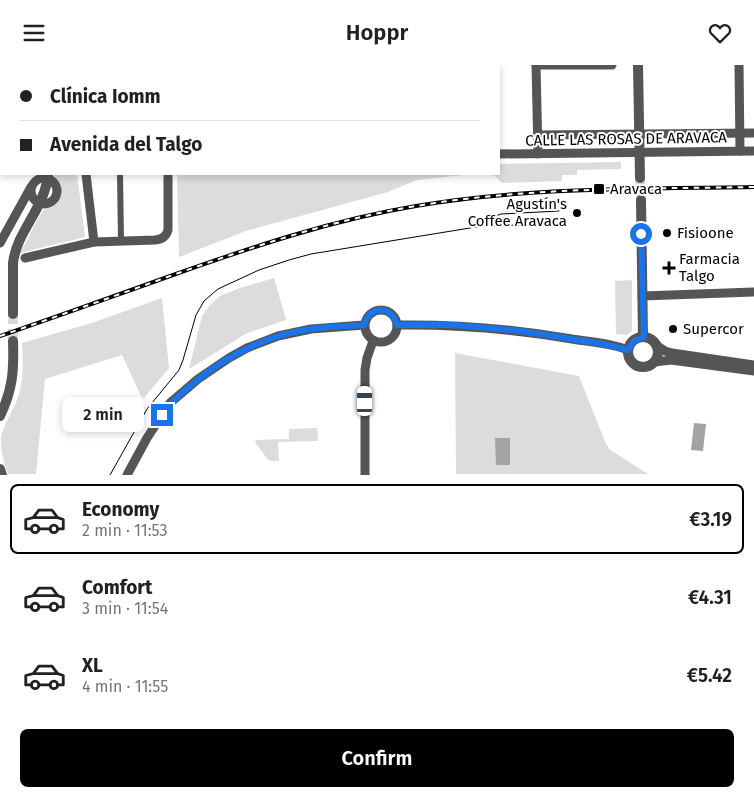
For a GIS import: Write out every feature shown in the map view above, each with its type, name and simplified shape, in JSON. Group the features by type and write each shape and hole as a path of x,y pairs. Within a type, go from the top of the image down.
{"street":[{"path":"529,65 612,65"},
{"path":"536,65 538,153"},
{"path":"638,65 640,178"},
{"path":"739,65 740,151"},
{"name":"CALLE LAS ROSAS DE ARAVACA","path":"537,135 754,133"},
{"name":"CALLE LAS ROSAS DE ARAVACA","path":"500,154 754,151"},
{"path":"86,175 94,242"},
{"path":"120,175 121,241"},
{"path":"25,258 94,242 161,239 168,230 168,175"},
{"path":"0,243 33,183 45,176"},
{"path":"13,314 14,255 40,203 45,176"},
{"path":"33,183 32,194 34,199 40,203"},
{"path":"641,200 644,337"},
{"path":"642,296 754,292"},
{"path":"382,310 394,317 397,325 395,335 388,341 383,342 374,341 366,334 364,325 372,313 382,310"},
{"path":"128,475 147,438 170,403 198,379 229,358 247,348 278,336 311,329 364,325"},
{"path":"397,325 454,325 521,331 609,345 628,350"},
{"path":"754,365 672,353 665,351 650,339 644,337 634,341 628,350 631,361 640,367 645,367 654,362 671,360 754,371"},
{"path":"0,416 9,395 12,380 13,341"},
{"path":"365,475 365,370 374,341"},
{"path":"654,362 658,354 656,345"},
{"path":"0,469 2,475"}],"shaded area":[{"path":"621,162 621,169 577,170 577,175 562,175 562,181 502,183 494,175 500,175 500,164"},
{"path":"54,175 77,175 85,237 20,253 43,211 60,199 61,189"},
{"path":"177,175 463,175 417,180 388,192 246,231 179,257"},
{"path":"274,278 286,320 247,333 189,369 202,316 211,304 220,296"},
{"path":"632,280 632,331 627,335 616,334 615,281"},
{"path":"162,298 169,368 144,398 141,396 122,355 45,379 36,474 8,474 1,446 1,437 20,390 23,370 22,343 92,323"},
{"path":"455,353 579,376 610,450 648,474 456,474"},
{"path":"694,423 706,424 703,451 691,450"},
{"path":"317,428 318,441 278,442 279,461 268,460 255,442 256,440 289,439 289,429"},
{"path":"495,438 510,438 510,465 496,465"}],"tunnel":[{"path":"640,178 641,200"},
{"path":"13,314 13,341"}],"tram line":[{"path":"476,223 501,214 559,211"},
{"path":"110,475 147,409 179,370 196,315 204,301 218,289 259,270 311,254 482,226 559,224"}],"railway":[{"path":"0,336 262,245 323,227 385,212 458,200 542,192 754,187"}],"place":[{"name":"Aravaca","path":"599,189"},
{"name":"Agustín's Coffee Aravaca","path":"577,213"},
{"name":"Fisioone","path":"667,233"},
{"name":"Farmacia Talgo","path":"669,268"},
{"name":"Supercor","path":"673,329"}],"route":[{"path":"162,415 170,403 198,379 247,348 278,336 311,329 364,325 368,316 382,310 394,317 397,325 454,325 521,331 616,346 628,350 634,341 644,337 641,234"}]}
